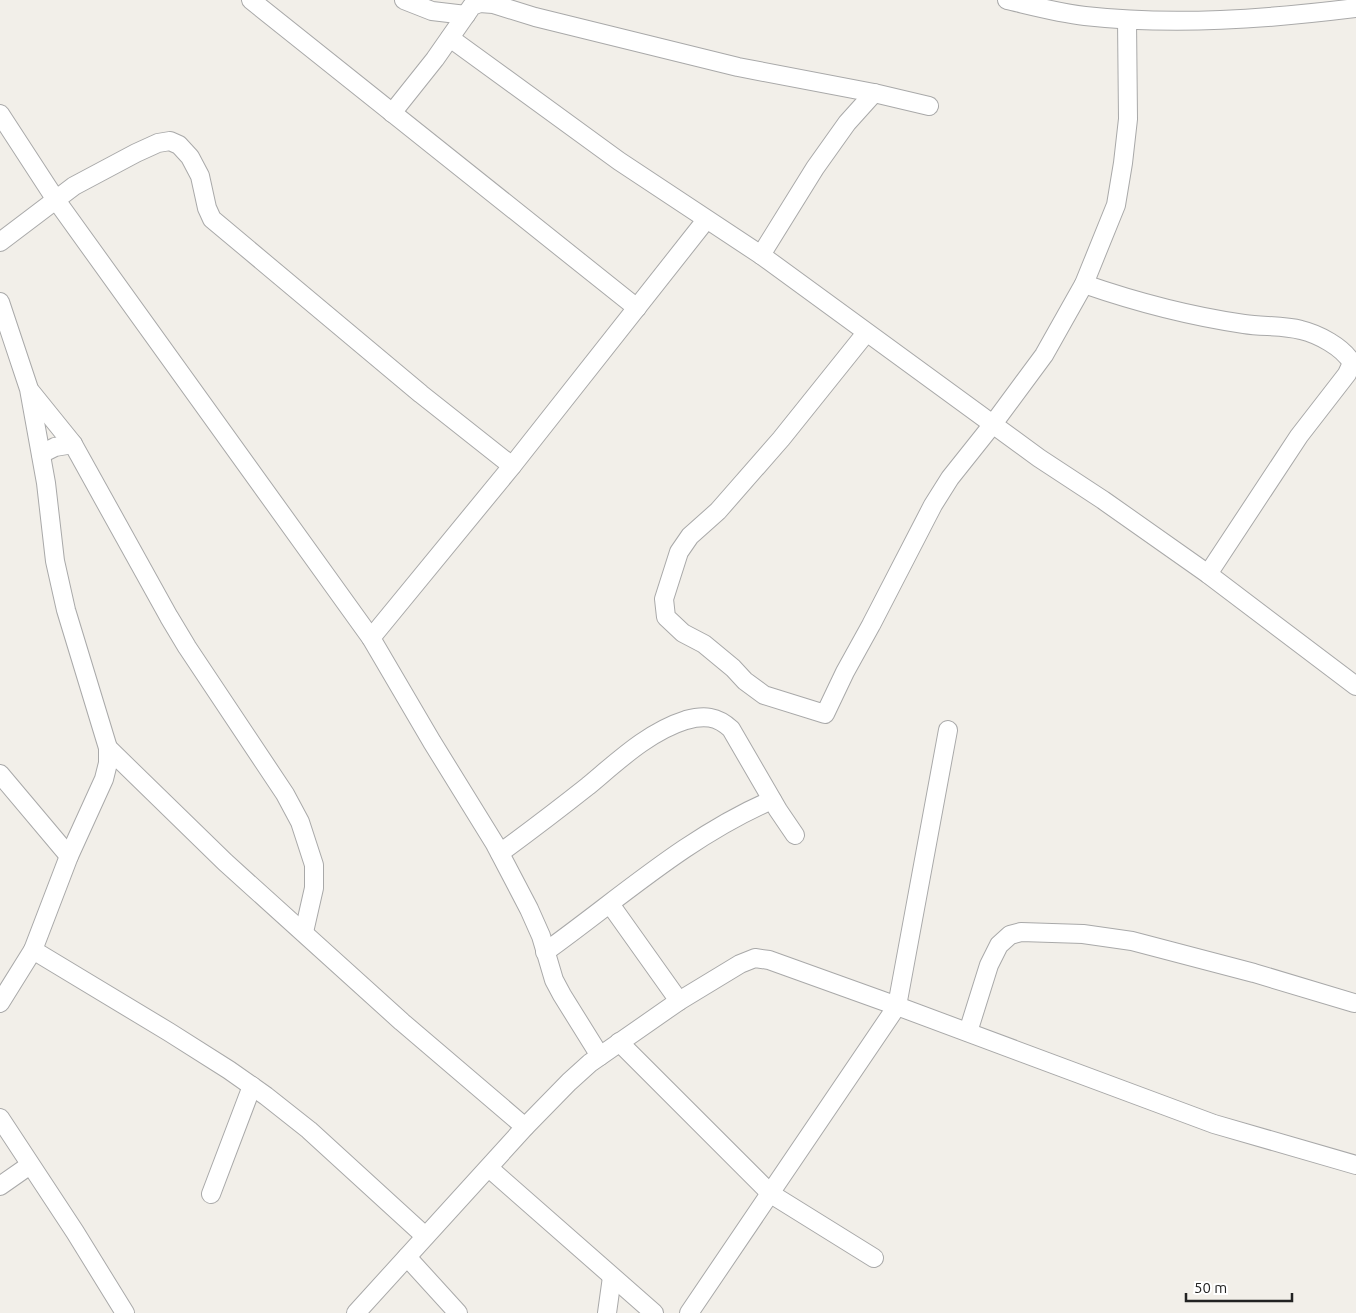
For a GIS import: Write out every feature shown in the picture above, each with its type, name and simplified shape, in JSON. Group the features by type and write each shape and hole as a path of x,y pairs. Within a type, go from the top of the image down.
{"street":[{"path":"251,0 637,308"},
{"path":"404,0 432,11 466,15"},
{"path":"1007,0 1066,7 1127,20 1190,21 1279,8 1356,8"},
{"path":"392,112 450,38 472,6 480,3 493,4 535,17 738,67 874,93 929,106"},
{"path":"866,333 782,439 718,511 690,536 679,552 664,599 666,617 683,633 704,644 733,668 745,681 764,695 825,714 845,672 933,505 950,478 1044,355 1084,284 1116,206 1128,119 1127,20"},
{"path":"450,38 619,161 761,256 993,424 1208,574 1356,686"},
{"path":"761,256 815,168 847,123 874,93"},
{"path":"0,114 56,200 371,638 500,853 529,909 554,980 600,1056"},
{"path":"0,242 56,200 95,174 158,143 170,141 180,145 190,156 200,176 207,208 212,219 421,394 512,466"},
{"path":"371,638 512,466 706,220"},
{"path":"1084,284 1124,298 1185,314 1246,325 1301,330 1335,346 1352,363 1347,374 1299,436 1208,574"},
{"path":"0,302 29,389 41,454 55,560 66,610 108,748 108,763 104,779 69,856 33,950 0,1003"},
{"path":"29,389 73,444 173,625 285,794 300,822 314,865 314,888 304,932"},
{"path":"41,454 54,447 73,444"},
{"path":"500,853 652,736 670,726 692,719 713,718 723,721 731,729 794,835"},
{"path":"689,1313 897,1006 948,730"},
{"path":"108,748 225,862 402,1022 525,1127"},
{"path":"0,774 69,856"},
{"path":"545,952 694,841 747,810 772,800"},
{"path":"610,904 679,1001"},
{"path":"968,1032 989,965 999,945 1010,935 1021,932 1083,934 1132,941 1254,973 1354,1003"},
{"path":"33,950 104,992 252,1086 309,1130 425,1236"},
{"path":"356,1313 525,1127 569,1082 619,1042 679,1001 740,964 754,958 769,960 897,1006 1214,1124 1356,1165"},
{"path":"619,1042 771,1194 874,1258"},
{"path":"211,1194 252,1086"},
{"path":"0,1118 75,1232 125,1313"},
{"path":"0,1186 30,1165"},
{"path":"488,1168 654,1313"},
{"path":"407,1257 458,1313"},
{"path":"607,1313 612,1277"}]}
